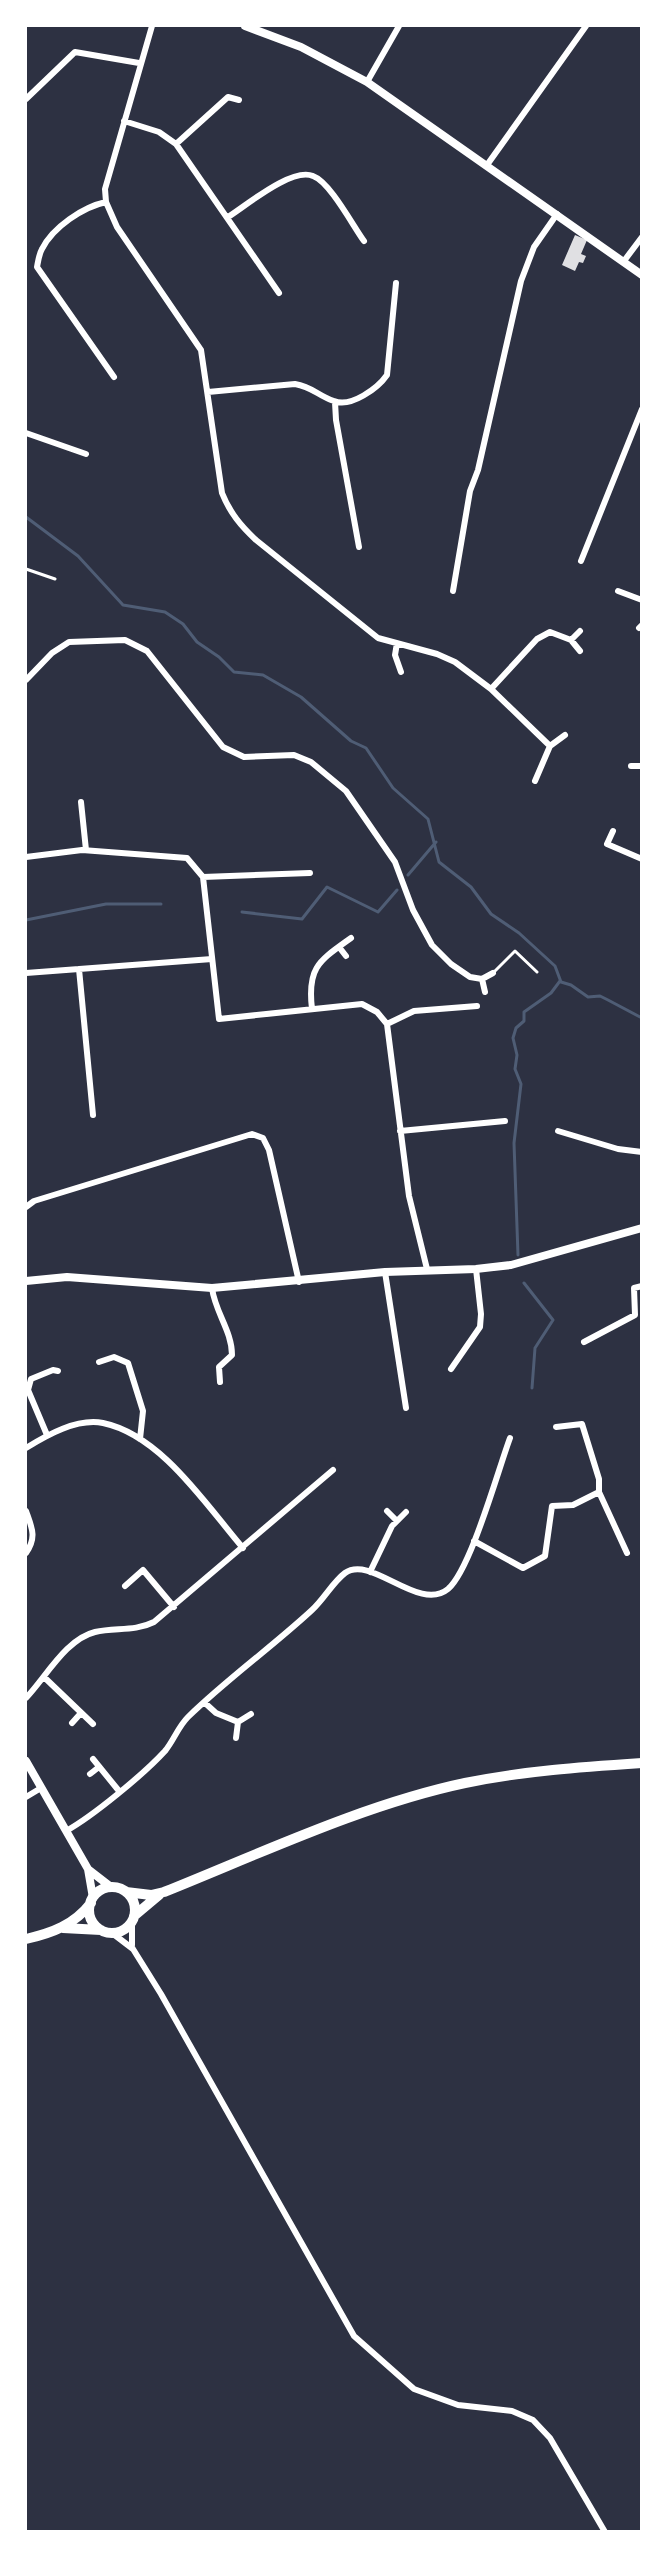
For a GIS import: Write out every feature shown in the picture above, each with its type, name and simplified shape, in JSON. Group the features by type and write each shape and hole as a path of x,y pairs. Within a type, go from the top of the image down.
{"highway":[{"path":"63,1928 83,1912 100,1891 111,1887 126,1892 151,1895 164,1892 376,1808 463,1783 539,1770 642,1762"},
{"path":"126,1892 133,1900 133,1919"},
{"path":"26,1939 63,1928 91,1928 107,1932 124,1930 164,1892"},
{"path":"92,1900 91,1919 107,1932"}],"street":[{"path":"152,26 139,63 105,189 106,202 117,227 201,350 222,493 240,525 378,638 455,662 490,689 550,746"},
{"path":"245,26 301,47 367,82 642,275"},
{"path":"367,82 399,26"},
{"path":"487,165 586,26"},
{"path":"26,99 75,52 139,63"},
{"path":"176,144 228,97 239,100"},
{"path":"124,121 159,132 176,144 279,293"},
{"path":"228,217 284,180 298,174 313,176 323,183 364,242"},
{"path":"106,202 89,205 66,222 41,249 37,267 114,377"},
{"path":"453,591 470,491 478,470 521,281 534,247 557,214"},
{"path":"624,261 642,237"},
{"path":"208,392 295,384 309,386 335,402 345,402 369,392 387,375 396,283"},
{"path":"335,402 336,420 359,547"},
{"path":"581,561 642,409"},
{"path":"26,433 86,454"},
{"path":"618,591 642,600"},
{"path":"571,640 579,631"},
{"path":"490,689 537,639 550,632 571,640 580,651"},
{"path":"26,680 51,653 69,642 125,640 147,651 223,747 244,757 294,755 311,762 346,791 395,862 413,910 432,945 451,964 470,977 482,979 493,973"},
{"path":"397,643 395,654 401,672"},
{"path":"535,781 550,746 565,735"},
{"path":"631,765 642,766"},
{"path":"81,802 86,850"},
{"path":"613,831 608,844 642,859"},
{"path":"26,857 86,850 187,858 203,877 219,1019 362,1004 377,1012 387,1024 409,1196 427,1269"},
{"path":"203,877 310,873"},
{"path":"312,1009 311,975 319,962 351,938"},
{"path":"339,947 346,956"},
{"path":"26,973 212,959"},
{"path":"79,969 93,1116"},
{"path":"482,979 485,992"},
{"path":"387,1024 414,1011 477,1006"},
{"path":"400,1131 506,1121"},
{"path":"558,1131 618,1149 642,1152"},
{"path":"26,1207 34,1201 252,1134 263,1138 269,1150 299,1282"},
{"path":"26,1278 67,1277 212,1288 299,1282 385,1272 476,1269 511,1265 642,1228"},
{"path":"451,1369 480,1327 481,1314 476,1269"},
{"path":"385,1272 406,1408"},
{"path":"584,1342 635,1315 634,1288 642,1286"},
{"path":"212,1288 214,1303 232,1342 232,1355 219,1367 220,1382"},
{"path":"99,1362 114,1357 128,1364 143,1411 140,1439"},
{"path":"46,1436 28,1390 31,1379 53,1370 58,1371"},
{"path":"26,1448 46,1436 74,1426 103,1423 140,1439 165,1457 243,1548"},
{"path":"556,1427 582,1424 599,1479 599,1492 627,1553"},
{"path":"66,1831 87,1817 161,1755 187,1718 312,1610 345,1573 354,1569 370,1572 414,1591 435,1594 446,1590 455,1581 474,1541 510,1438"},
{"path":"26,1698 45,1678 64,1651 80,1637 96,1631 140,1629 174,1606 333,1470"},
{"path":"474,1541 523,1568 545,1556 552,1506 573,1505 599,1492"},
{"path":"26,1511 33,1530 33,1542 26,1553"},
{"path":"387,1511 397,1521"},
{"path":"370,1572 381,1545 406,1512"},
{"path":"125,1586 143,1570 174,1606"},
{"path":"45,1678 93,1724"},
{"path":"205,1703 216,1713 238,1722"},
{"path":"72,1723 81,1713"},
{"path":"238,1722 251,1714"},
{"path":"237,1738 238,1722"},
{"path":"93,1758 119,1791"},
{"path":"26,1761 88,1869 111,1887"},
{"path":"90,1774 99,1767"},
{"path":"26,1797 41,1788"},
{"path":"88,1869 92,1900"},
{"path":"133,1919 130,1941 133,1949 161,1994 354,2336 414,2388 458,2405 512,2411 533,2420 550,2438 605,2532"},
{"path":"107,1932 133,1949"}],"lane":[{"path":"26,569 55,579"},
{"path":"493,973 514,951 537,972"}],"building":[{"path":"575,235 587,240 581,254 586,256 583,263 579,262 575,271 562,265"}],"waterway":[{"path":"26,517 78,556 123,605 165,612 183,624 197,642 219,657 234,672 263,675 301,697 351,741 366,748 393,788 428,819 439,862 471,887 491,914 519,933 555,966 561,982 571,985 588,997 600,996 642,1018"},
{"path":"408,875 436,842"},
{"path":"242,912 302,919 327,887 378,912 397,890"},
{"path":"26,920 106,904 161,904"},
{"path":"518,1255 514,1143 521,1084 515,1069 517,1055 513,1038 516,1028 524,1021 524,1012 551,993 560,981"},
{"path":"524,1283 553,1320 535,1348 532,1388"}]}
